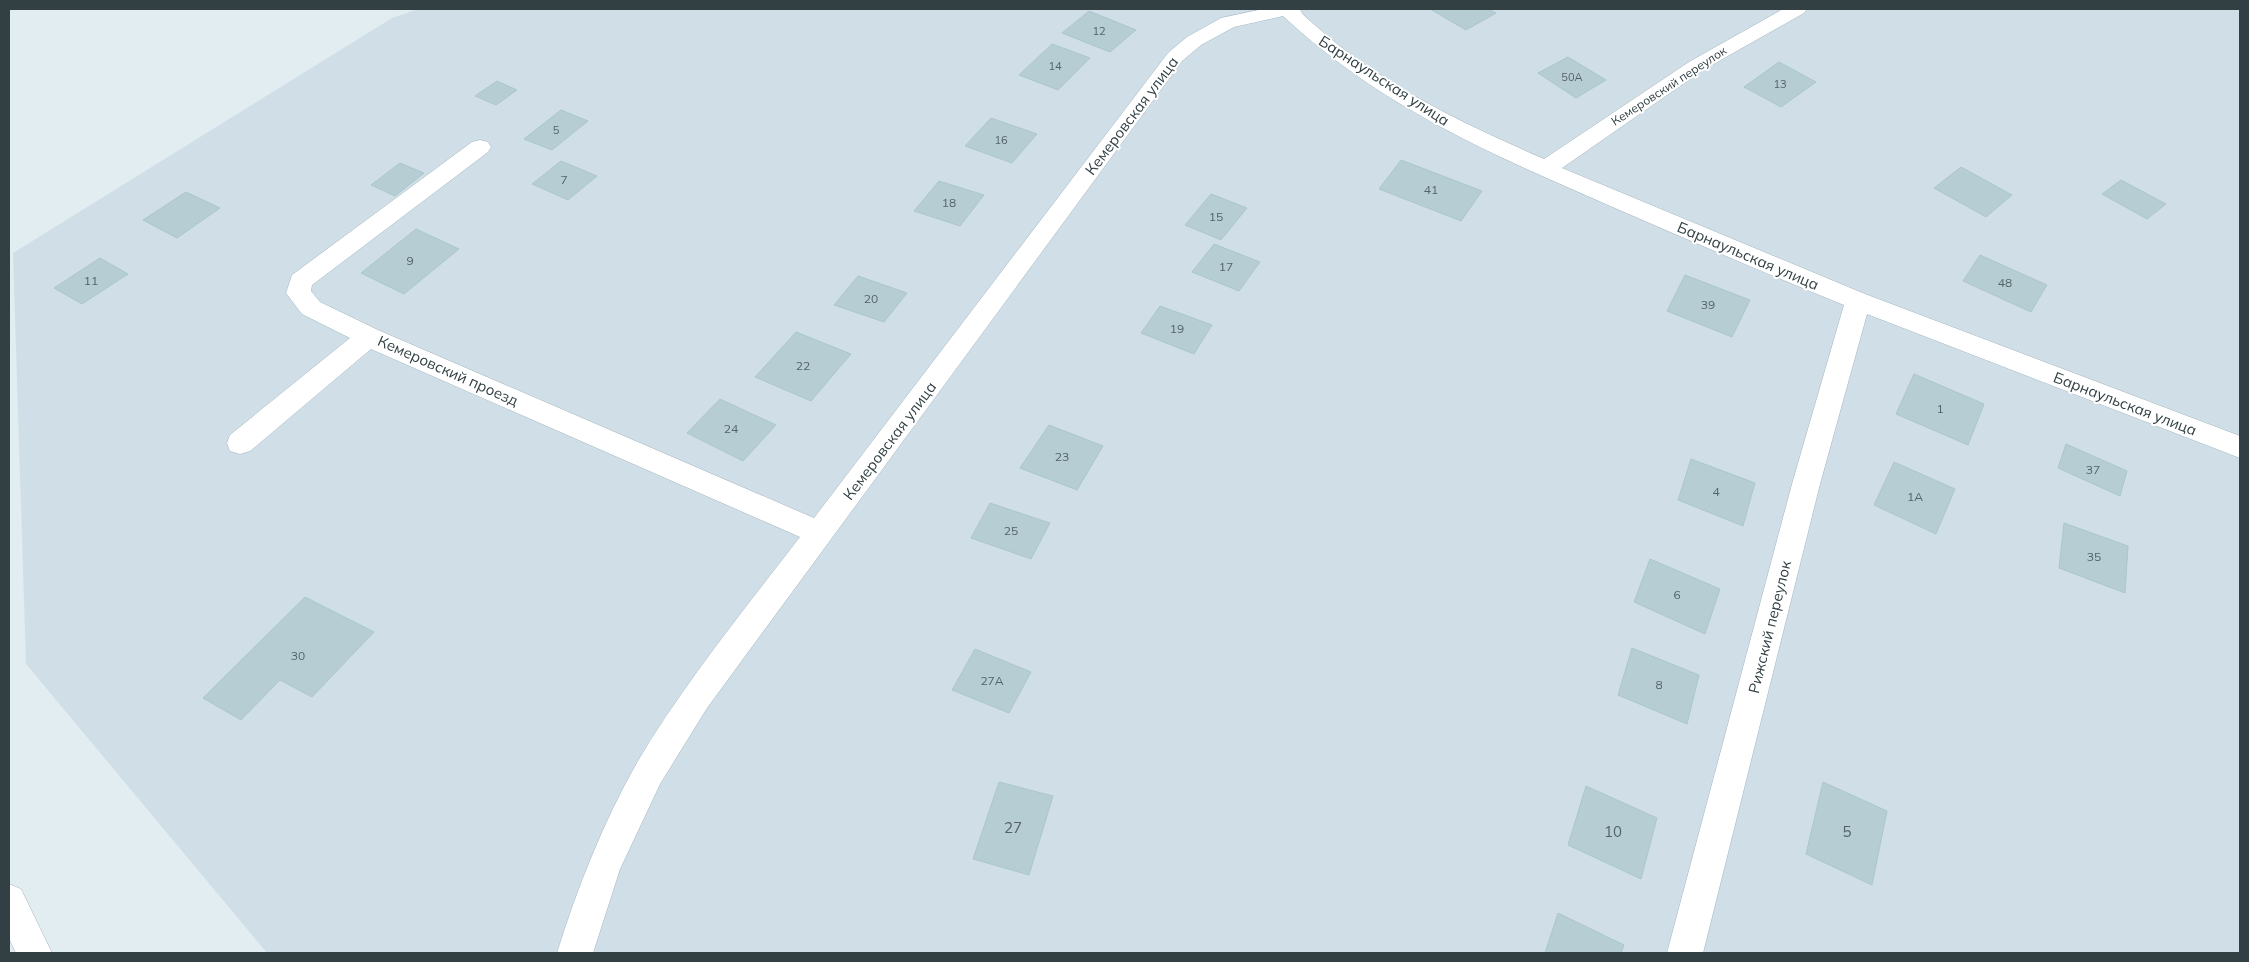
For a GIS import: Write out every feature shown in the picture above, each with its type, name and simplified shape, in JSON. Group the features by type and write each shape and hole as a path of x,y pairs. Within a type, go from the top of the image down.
{"street":[{"name":"Барнаульская улица","path":"1287,9 1320,42 1398,94 1468,134 1765,265 2240,447"},
{"name":"Кемеровская улица","path":"575,953 605,865 649,773 696,698 821,533 1175,56 1194,41 1228,22 1287,9"},
{"name":"Кемеровский переулок","path":"1545,168 1696,66 1797,9"},
{"name":"Кемеровский проезд","path":"480,147 301,281 298,293 312,308 370,337 821,533"},
{"name":"Рижский переулок","path":"1685,953 1806,484 1858,301"},
{"path":"240,443 332,365 370,337"},
{"path":"9,901 34,953"}],"shaded area":[{"path":"418,9 2240,9 2240,953 267,953 26,664 13,253 392,18"}],"building":[{"path":"1430,9 1488,9 1496,13 1466,30"},
{"path":"1089,11 1136,30 1110,52 1062,33"},
{"path":"1052,44 1090,58 1058,90 1019,75"},
{"path":"1568,57 1606,80 1576,98 1538,73"},
{"path":"1779,62 1816,82 1781,107 1744,87"},
{"path":"497,81 517,90 496,105 475,96"},
{"path":"561,110 588,121 552,150 524,139"},
{"path":"991,118 1037,134 1012,163 965,146"},
{"path":"1401,160 1482,191 1461,221 1379,189"},
{"path":"561,161 597,176 568,200 532,184"},
{"path":"400,163 424,173 395,196 371,185"},
{"path":"1961,167 2012,195 1986,217 1934,188"},
{"path":"2121,180 2166,204 2147,219 2102,194"},
{"path":"939,181 984,195 960,226 914,211"},
{"path":"186,192 220,208 177,238 143,220"},
{"path":"1211,194 1247,208 1221,240 1185,225"},
{"path":"416,229 459,249 404,294 361,273"},
{"path":"1214,244 1260,262 1239,291 1192,272"},
{"path":"1980,255 2047,285 2031,312 1963,281"},
{"path":"100,258 128,274 82,304 54,288"},
{"path":"1685,275 1750,300 1732,337 1667,311"},
{"path":"858,276 907,293 884,322 834,305"},
{"path":"1160,306 1212,325 1194,354 1141,333"},
{"path":"796,332 851,354 811,401 755,377"},
{"path":"1914,374 1984,404 1968,445 1896,414"},
{"path":"720,399 776,425 743,461 687,433"},
{"path":"1049,425 1103,446 1077,490 1020,468"},
{"path":"2066,444 2127,471 2120,496 2058,468"},
{"path":"1691,459 1755,483 1743,526 1678,500"},
{"path":"1894,462 1955,489 1936,534 1874,505"},
{"path":"990,503 1050,523 1031,559 971,538"},
{"path":"2064,523 2128,546 2125,593 2059,568"},
{"path":"1650,559 1720,589 1705,634 1634,602"},
{"path":"305,597 374,632 312,697 280,680 241,720 203,698"},
{"path":"1632,648 1699,675 1687,724 1618,695"},
{"path":"975,649 1031,672 1009,713 952,690"},
{"path":"999,782 1053,796 1029,875 973,859"},
{"path":"1823,782 1887,811 1872,885 1806,854"},
{"path":"1586,786 1657,818 1641,879 1568,845"},
{"path":"1558,913 1624,945 1621,953 1545,953"}]}
